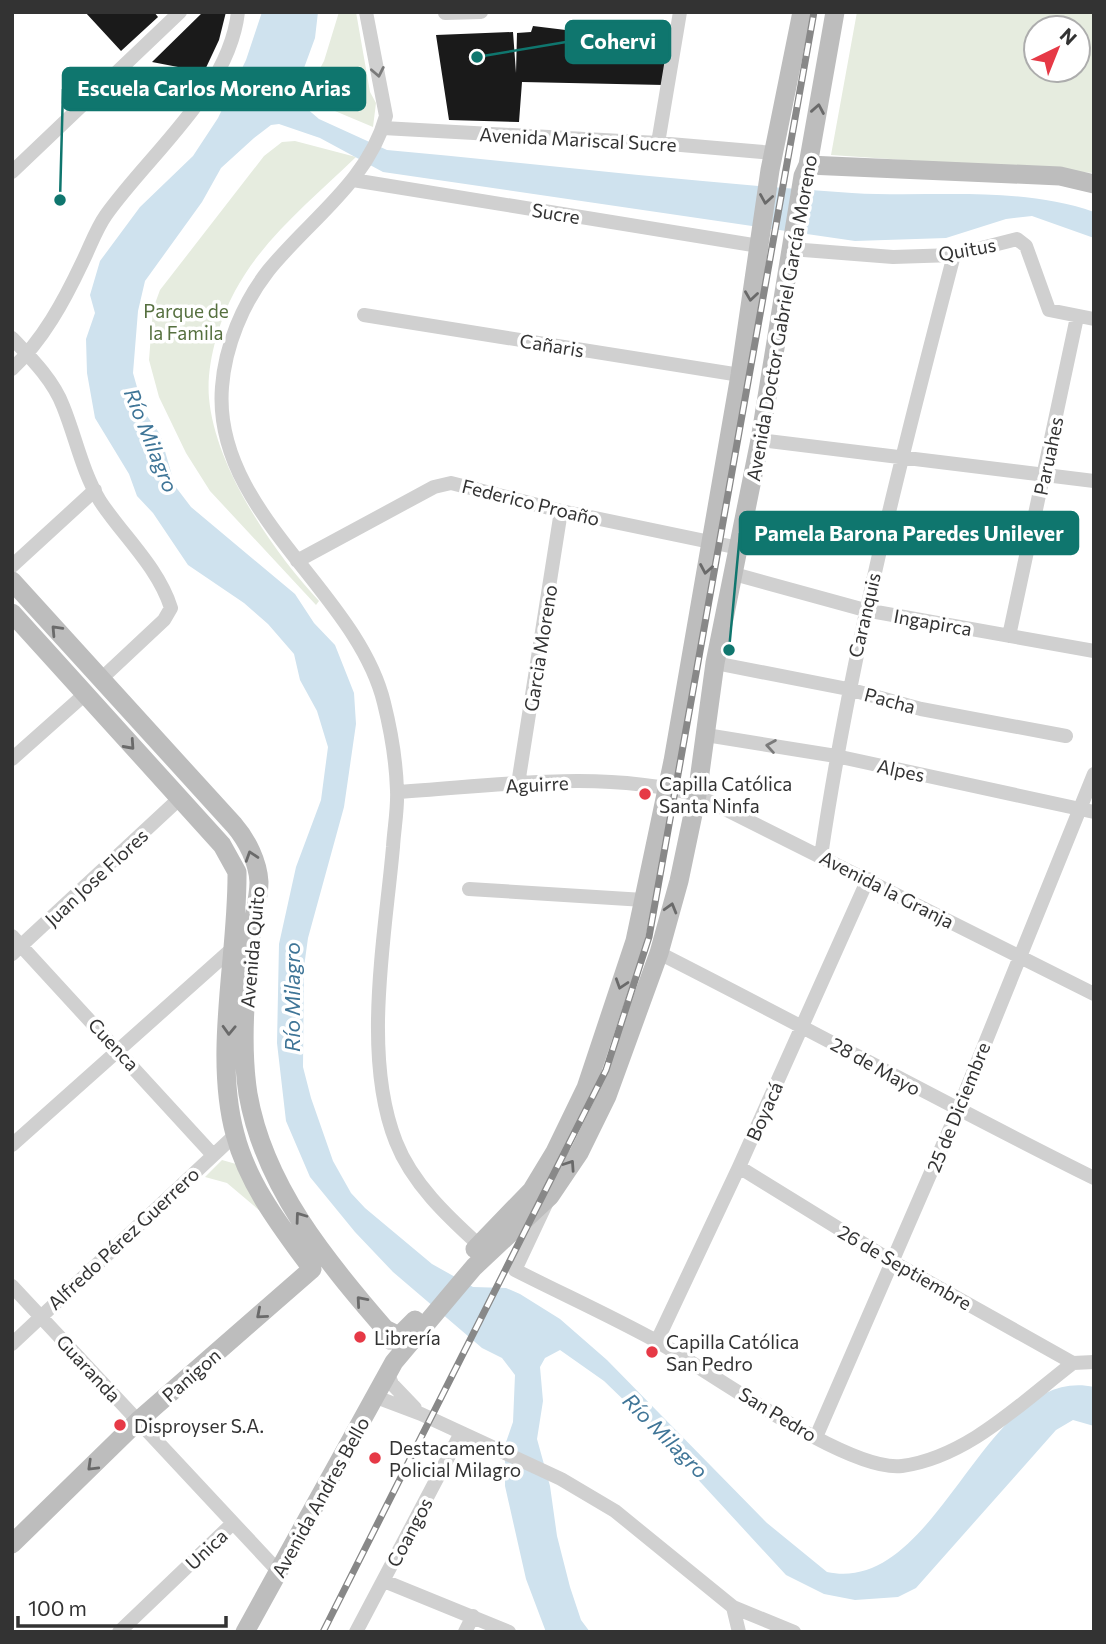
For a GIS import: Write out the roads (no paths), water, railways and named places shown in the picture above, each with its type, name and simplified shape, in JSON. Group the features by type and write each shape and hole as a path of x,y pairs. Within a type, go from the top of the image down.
{"main road":[{"name":"Avenida Doctor Gabriel García Moreno","path":"469,1264 479,1245 532,1190 555,1152 586,1088 635,941 672,789 772,162 802,12"},
{"name":"Avenida Doctor Gabriel García Moreno","path":"403,1331 469,1264 550,1196 579,1153 607,1096 659,953 679,881 697,795 715,663 760,440 792,244 835,12"},
{"path":"806,170 1060,176 1094,184"},
{"name":"Avenida Quito","path":"12,581 234,825 250,850 259,881 247,986 246,1065 254,1124 281,1192 337,1274 403,1331"},
{"name":"Avenida Quito","path":"12,613 222,845 237,872 228,1064 235,1135 257,1189 312,1269"},
{"path":"312,1269 324,1269 337,1274"},
{"name":"Panigon","path":"12,1544 138,1421 312,1269"},
{"name":"Avenida Andres Bello","path":"245,1632 376,1397 391,1368 403,1331"}],"street":[{"path":"12,172 180,12"},
{"path":"12,369 27,355 67,295 104,217 220,72 236,31 238,12"},
{"path":"366,12 386,116 382,130 365,164 353,180 268,271 249,299 226,361 222,389 225,426 234,459 257,502 366,654 383,699 392,742 397,792 378,1031 383,1099 396,1144 406,1164 455,1224 479,1245"},
{"path":"445,13 481,12"},
{"path":"658,143 680,12"},
{"name":"Avenida Mariscal Sucre","path":"382,130 658,143 772,162"},
{"name":"Sucre","path":"353,180 760,238"},
{"name":"Quitus","path":"792,244 893,257 954,255 1017,239 1023,241 1045,304 1054,313 1094,319"},
{"name":"Caranquis","path":"821,856 836,756 865,610 901,457 954,255"},
{"name":"Cañaris","path":"364,315 740,375"},
{"name":"Paruahes","path":"1010,636 1077,317"},
{"path":"12,338 53,385 95,491 165,589 170,608 164,620 102,679"},
{"path":"760,440 1094,481"},
{"name":"Federico Proaño","path":"297,561 434,487 451,482 561,511 739,548"},
{"path":"12,566 95,491"},
{"name":"Garcia Moreno","path":"518,784 561,511"},
{"name":"Ingapirca","path":"734,574 865,610 1094,651"},
{"name":"Pacha","path":"715,663 848,689 921,709 1066,736"},
{"path":"12,759 84,695"},
{"name":"Alpes","path":"706,735 836,756 1094,812"},
{"name":"25 de Diciembre","path":"816,1437 958,1111 1018,956 1094,774"},
{"name":"Aguirre","path":"397,792 596,781 672,789"},
{"name":"Avenida la Granja","path":"672,789 697,795 1094,994"},
{"name":"Juan Jose Flores","path":"15,945 179,799"},
{"name":"Boyacá","path":"657,1341 869,879"},
{"path":"469,888 644,900"},
{"name":"Cuenca","path":"15,945 118,1049 213,1154"},
{"path":"12,1145 233,948"},
{"name":"28 de Mayo","path":"659,953 802,1025 958,1111 1094,1178"},
{"name":"Alfredo Pérez Guerrero","path":"12,1343 235,1135"},
{"name":"26 de Septiembre","path":"739,1167 892,1262 1073,1363"},
{"name":"San Pedro","path":"550,1196 515,1270 657,1341 816,1437 867,1462 900,1467 943,1457 991,1425 1073,1363"},
{"name":"Guaranda","path":"12,1286 279,1572"},
{"path":"1073,1363 1094,1362"},
{"path":"391,1368 400,1393 421,1414"},
{"path":"376,1397 421,1414 561,1479 615,1511 733,1606 794,1632"},
{"name":"Coangos","path":"356,1632 461,1433"},
{"name":"Unica","path":"119,1632 232,1524"},
{"path":"384,1581 509,1632"},
{"path":"733,1606 739,1632"},
{"path":"465,1632 473,1616"}],"water":[{"name":"Río Milagro","path":"262,12 318,12 315,38 297,87 298,101 319,119 387,150 794,189 882,194 1005,195 1035,198 1094,212 1094,238 1032,216 1006,219 946,238 855,241 383,172 320,138 279,124 271,125 221,168 202,202 145,281 138,311 133,373 144,412 160,434 175,486 191,507 295,594 314,623 335,645 354,693 356,724 344,807 308,938 304,967 303,1067 333,1161 351,1193 432,1264 473,1287 506,1288 520,1294 560,1319 607,1360 767,1523 827,1572 866,1570 901,1550 932,1518 991,1441 1022,1409 1056,1389 1094,1387 1094,1426 1073,1420 1056,1430 916,1588 898,1597 855,1600 824,1594 786,1575 633,1409 604,1381 560,1350 545,1358 540,1367 543,1401 537,1439 550,1486 557,1536 570,1587 581,1620 590,1632 546,1632 526,1579 505,1486 505,1445 513,1422 515,1375 502,1358 482,1348 393,1272 355,1232 310,1177 286,1121 277,1043 279,944 296,867 321,800 328,747 317,711 300,680 294,654 268,624 244,603 188,565 153,513 137,496 129,474 95,418 87,373 86,339 95,313 90,295 100,261 140,207 193,156 218,118 246,60"}],"railway":[{"path":"323,1632 606,1070 649,937 814,12"}],"place":[{"name":"Cohervi","path":"477,57"},
{"name":"Escuela Carlos Moreno Arias","path":"60,200"},
{"name":"Pamela Barona Paredes Unilever","path":"729,650"},
{"name":"Capilla Católica Santa Ninfa","path":"645,794"},
{"name":"Librería","path":"360,1337"},
{"name":"Capilla Católica San Pedro","path":"652,1352"},
{"name":"Disproyser S.A.","path":"120,1425"},
{"name":"Destacamento Policial Milagro","path":"375,1458"}],"park label":[{"name":"Parque de la Famila","path":"186,321"}]}
